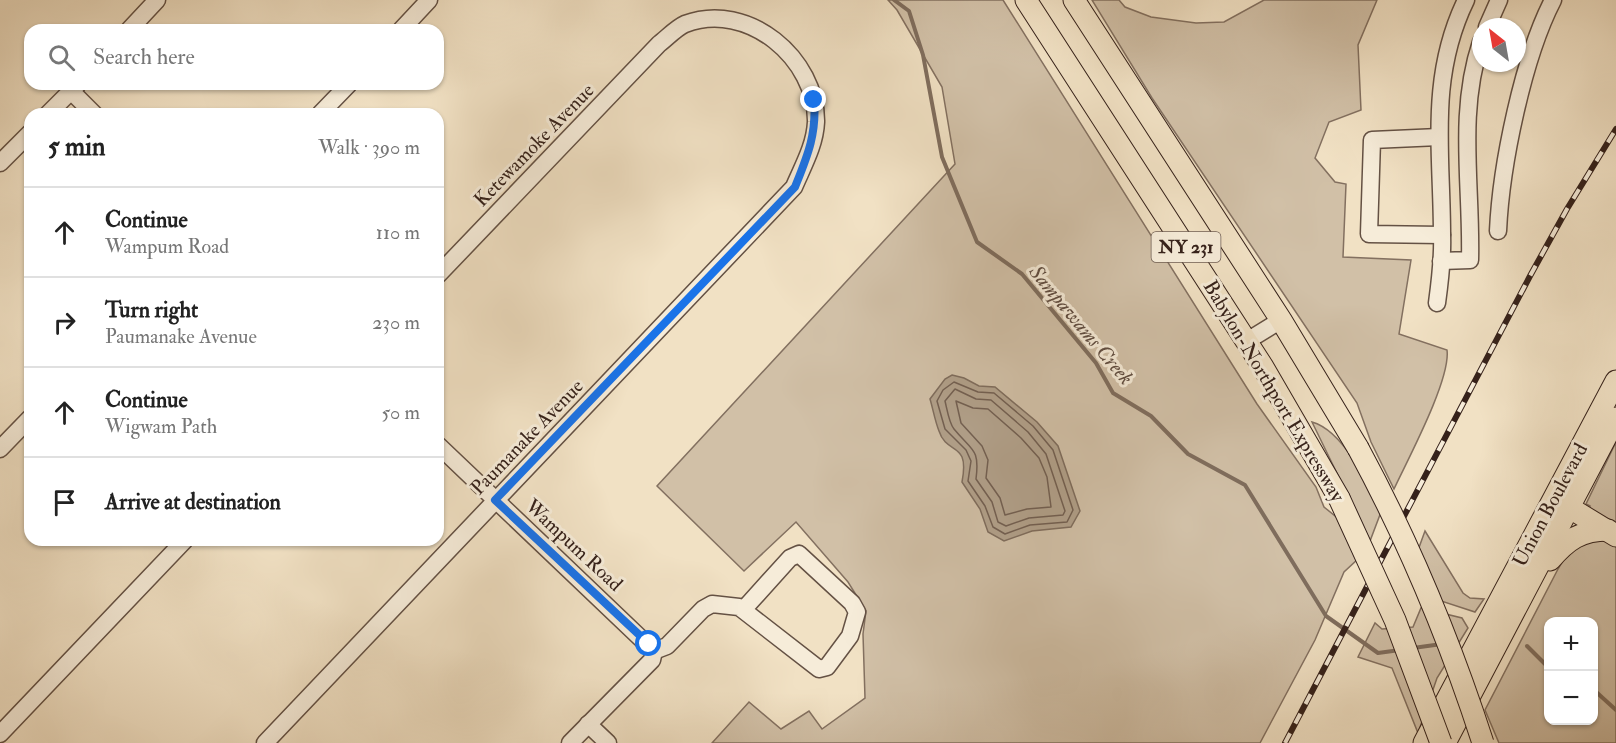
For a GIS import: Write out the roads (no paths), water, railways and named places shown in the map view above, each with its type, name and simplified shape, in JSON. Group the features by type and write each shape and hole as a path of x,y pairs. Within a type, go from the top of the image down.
{"main road":[{"name":"Babylon-Northport Expressway","path":"1026,0 1247,341 1309,442 1339,498 1395,620 1443,743"},
{"name":"Babylon-Northport Expressway","path":"1074,0 1281,320 1358,448 1412,558 1466,693 1483,743"},
{"name":"Union Boulevard","path":"1494,632 1577,453 1616,381"},
{"name":"Union Boulevard","path":"1494,632 1525,594 1616,418"},
{"path":"1577,453 1564,492 1564,501 1570,508 1612,533"},
{"path":"1525,594 1549,560 1568,540 1590,530 1612,533"},
{"path":"1424,743 1494,632"},
{"path":"1443,743 1494,632"},
{"path":"1466,693 1490,743"}],"street":[{"path":"135,24 157,0"},
{"path":"407,24 429,0"},
{"path":"1437,303 1442,235 1439,137 1442,72 1454,30 1466,0"},
{"path":"1491,18 1499,0"},
{"path":"1471,239 1498,228 1523,87 1537,33 1553,0"},
{"name":"Ketewamoke Avenue","path":"444,269 660,44 684,24 711,17 740,21 783,44 803,70 814,100 815,111 812,146 795,187"},
{"path":"1441,261 1470,260 1466,114 1472,72"},
{"path":"54,108 72,90"},
{"path":"76,90 89,108"},
{"path":"326,108 343,90"},
{"path":"1439,137 1372,140 1369,234 1442,235"},
{"path":"0,163 24,139"},
{"name":"Paumanake Avenue","path":"265,743 795,187"},
{"path":"1247,341 1281,320"},
{"path":"0,449 24,424"},
{"name":"Wampum Road","path":"444,451 654,651"},
{"path":"0,734 179,546"},
{"path":"570,743 652,660 654,651 667,646 703,609 712,604 739,607 821,670 827,667 850,636 857,612 852,603 799,554 790,558 743,610"},
{"path":"588,724 608,743"}],"water":[{"path":"952,375 979,386 995,387 1037,422 1058,446 1080,511 1071,527 1032,531 1004,541 988,532 980,509 962,482 963,460 957,450 943,439 930,399 945,379"}],"waterway":[{"name":"Sampawams Creek","path":"894,0 909,11 923,55 942,157 977,242 1022,274 1096,363 1113,393 1151,416 1188,454 1245,485 1326,616 1378,653 1400,650"},
{"name":"Sampawams Creek","path":"1413,648 1442,644"},
{"name":"Sampawams Creek","path":"1527,646 1544,663"},
{"name":"Sampawams Creek","path":"1598,694 1616,710"}],"railway":[{"path":"1285,743 1530,276 1567,209 1616,129"}]}
